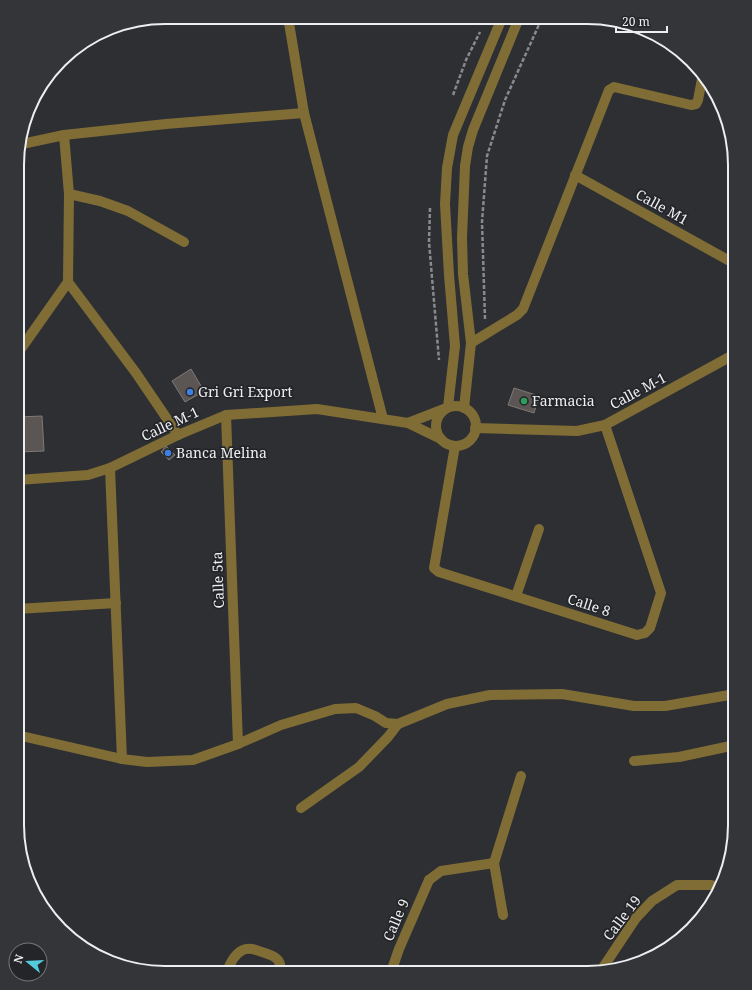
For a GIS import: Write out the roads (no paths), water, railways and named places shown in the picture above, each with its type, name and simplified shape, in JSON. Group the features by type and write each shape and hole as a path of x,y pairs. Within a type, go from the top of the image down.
{"street":[{"path":"289,24 304,113 383,419"},
{"path":"446,408 455,346 445,204 447,168 453,135 499,24"},
{"path":"464,408 471,343 463,274 462,245 465,166 473,130 517,24"},
{"path":"471,343 517,315 523,309 575,175 611,88 614,87 691,105 696,104 698,100 701,83"},
{"path":"26,143 64,135 166,124 304,113"},
{"path":"24,344 68,282 69,194 64,135"},
{"name":"Calle M1","path":"575,175 728,260"},
{"path":"69,194 100,200 128,211 184,242"},
{"path":"68,282 136,373 178,435"},
{"name":"Calle M-1","path":"475,428 577,431 605,425 728,358"},
{"path":"459,406 464,408 472,415 475,423 474,432 469,441 460,446 445,443 441,439 436,429 436,423 441,413 446,408 459,406"},
{"name":"Calle M-1","path":"408,423 446,408"},
{"name":"Calle M-1","path":"24,480 88,475 110,468 178,435 226,415 317,409 408,423 441,439"},
{"name":"Calle 5ta","path":"226,415 238,744"},
{"name":"Calle 8","path":"455,446 434,568 439,572 637,634 645,632 650,628 660,593 605,425"},
{"path":"110,468 122,759"},
{"path":"516,596 538,528"},
{"path":"24,609 116,603"},
{"path":"24,738 122,759 147,762 193,760 238,744 281,725 335,709 356,708 375,716 386,723 398,724 447,704 490,695 562,694 634,706 665,706 728,695"},
{"path":"301,808 359,767 388,737 398,724"},
{"path":"634,761 679,757 728,746"},
{"path":"503,915 494,863 521,776"},
{"name":"Calle 9","path":"393,966 429,880 441,871 494,863"},
{"name":"Calle 19","path":"605,965 636,918 652,901 677,885 714,886"},
{"path":"229,966 236,955 244,950 251,949 275,956 280,966"}],"place":[{"name":"Gri Gri Export","path":"190,392"},
{"name":"Farmacia","path":"524,401"},
{"name":"Banca Melina","path":"168,453"}]}
